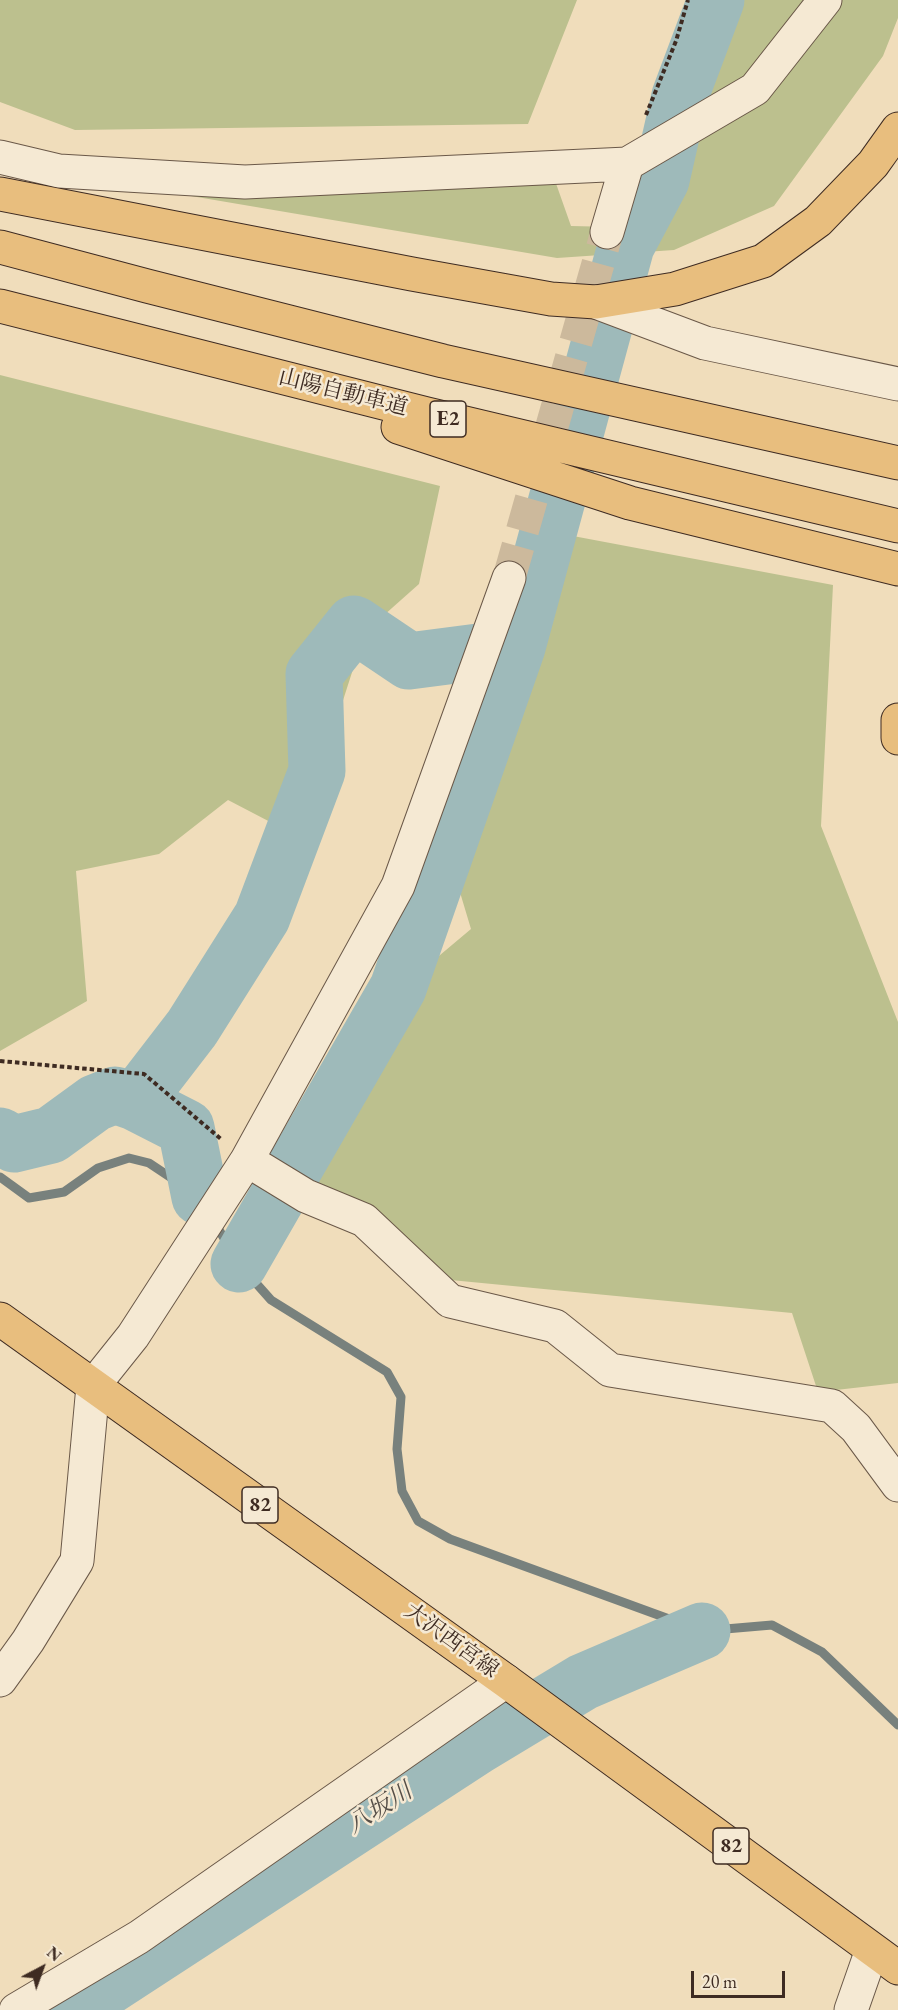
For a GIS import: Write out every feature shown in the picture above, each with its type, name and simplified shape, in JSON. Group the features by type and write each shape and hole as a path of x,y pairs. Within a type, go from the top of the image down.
{"main road":[{"path":"0,194 424,276 551,299 596,303 675,289 763,261 818,222 873,164 898,129"},
{"path":"0,247 443,361 898,463"},
{"name":"山陽自動車道","path":"0,306 438,417 898,526"},
{"path":"134,341 630,503 898,569"},
{"path":"898,720 898,738"},
{"name":"大沢西宮線","path":"0,1319 512,1686 885,1959"}],"street":[{"path":"0,157 58,171 245,182 627,164 755,89 825,0"},
{"path":"607,232 627,164"},
{"path":"596,303 705,344 898,384"},
{"path":"0,1680 77,1561 93,1386 133,1336 247,1160 398,886 509,578"},
{"path":"247,1160 306,1196 364,1220 450,1301 555,1326 610,1370 832,1406 856,1428 898,1485"},
{"path":"16,2010 139,1937 512,1686"},
{"path":"851,2010 885,1959"}],"path":[{"path":"627,164 676,41 688,0"},
{"path":"0,1061 144,1074 247,1160"}],"green space":[{"path":"0,0 577,0 528,124 75,130 0,102"},
{"path":"686,0 898,0 898,18 883,56 774,206 674,250 557,258 191,196 553,175 571,226 659,228 708,96 668,71"},
{"path":"0,375 440,486 419,584 365,632 299,837 228,800 159,854 76,871 87,1001 0,1051"},
{"path":"573,536 833,585 821,826 898,1022 898,1383 818,1392 792,1313 430,1278 306,1186 421,971 471,929 453,869"}],"waterway":[{"path":"239,1264 398,988 517,647 626,246 661,180 680,96 716,0"},
{"path":"200,1197 186,1128 135,1102 192,1028 262,917 317,771 314,674 354,624 409,661 517,647"},
{"path":"0,1136 14,1144 51,1135 95,1103 115,1095 135,1102"},
{"path":"0,1177 29,1198 64,1192 98,1168 129,1158 149,1163 200,1197 207,1209"},
{"path":"215,1223 239,1264 271,1300 387,1372 401,1397 397,1449 402,1491 418,1521 450,1539 702,1631 772,1625 822,1652 898,1725"},
{"name":"八坂川","path":"72,2010 477,1746 583,1682 702,1631"}],"tunnel":[{"path":"509,578 607,232"}]}
